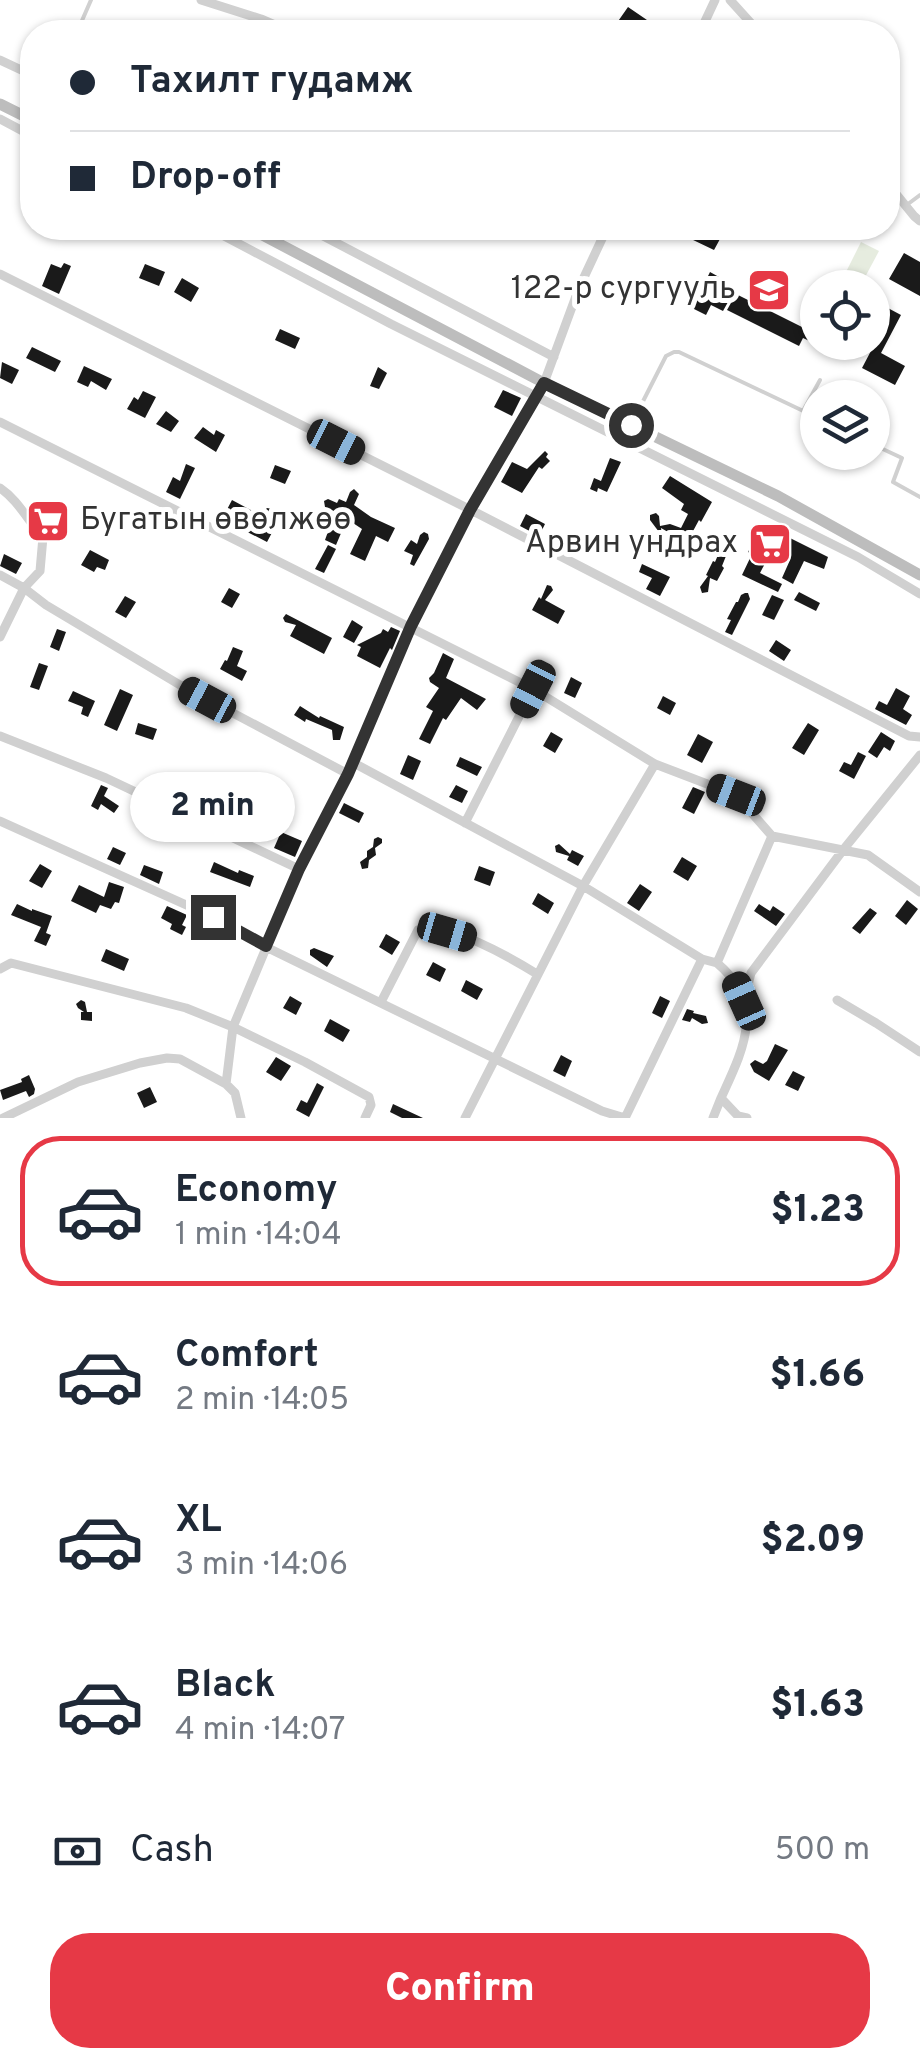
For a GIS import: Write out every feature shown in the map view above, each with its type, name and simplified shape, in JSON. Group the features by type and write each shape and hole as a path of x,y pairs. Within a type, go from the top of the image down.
{"main road":[{"path":"272,240 544,383 778,496 920,575"}],"street":[{"path":"201,0 264,20"},
{"path":"730,0 748,20"},
{"path":"900,200 920,221"},
{"path":"232,240 391,324 858,557 920,594"},
{"path":"331,240 554,357"},
{"path":"226,1084 234,1027 299,869 348,774 411,626 470,510 544,383 601,240"},
{"path":"0,274 909,736 920,736"},
{"path":"0,422 533,689 655,764 736,795 772,836 868,855 920,892"},
{"path":"698,476 705,460"},
{"path":"0,488 14,499 42,537 43,554 40,571 24,588 0,636"},
{"path":"767,511 778,496"},
{"path":"0,575 180,685 348,774"},
{"path":"465,822 533,689"},
{"path":"0,736 106,778 299,869"},
{"path":"744,1001 751,973 920,756"},
{"path":"352,762 583,886 732,976 746,1006 746,1044 713,1118"},
{"path":"465,1118 583,886 655,764"},
{"path":"0,821 213,917 602,1111 625,1118 702,959"},
{"path":"717,964 772,836"},
{"path":"381,1002 418,930 427,926 503,952 537,974"},
{"path":"0,969 11,963 186,1008 234,1027 368,1097 371,1105 365,1118"},
{"path":"837,1000 920,1052"},
{"path":"3,1118 74,1084 166,1058 180,1059 226,1084 235,1093 241,1118"},
{"path":"721,1098 741,1117"}],"lane":[{"path":"905,206 920,195"},
{"path":"631,425 666,356 674,352 800,410"},
{"path":"890,452 902,458 893,482 920,497"}],"shaded area":[{"path":"861,242 879,251 869,270 847,270"}],"building":[{"path":"628,7 647,20 619,20"},
{"path":"693,240 719,240 714,250"},
{"path":"904,253 920,262 920,296 890,280"},
{"path":"64,263 71,266 59,294 42,286 51,264 61,268"},
{"path":"145,264 165,272 159,286 139,278"},
{"path":"710,272 719,277 711,293 728,302 723,311 711,305 706,315 690,307 695,298 685,290 690,280 703,286"},
{"path":"182,278 199,288 191,302 174,292"},
{"path":"736,294 800,326 800,344 799,346 727,310"},
{"path":"890,309 901,315 890,336"},
{"path":"280,329 300,338 295,349 275,340"},
{"path":"32,347 61,361 55,372 26,358"},
{"path":"890,358 905,366 895,385 862,368 866,360"},
{"path":"2,362 19,370 12,384 0,378"},
{"path":"84,366 112,379 106,390 91,381 88,387 77,382"},
{"path":"378,367 387,373 379,389 370,386"},
{"path":"503,390 521,398 512,416 494,407"},
{"path":"143,391 156,397 145,418 127,409"},
{"path":"166,411 179,421 171,432 156,424"},
{"path":"203,427 214,435 216,430 225,435 216,452 194,438"},
{"path":"545,451 550,461 542,469 539,467 522,493 501,482 512,462 527,469"},
{"path":"610,458 621,462 607,492 590,489 594,478 601,481"},
{"path":"186,464 195,468 180,499 166,492 173,477 180,481"},
{"path":"275,465 291,471 285,484 270,478"},
{"path":"670,476 712,502 692,533 701,537 699,541 689,539 687,543 661,528 662,536 650,520 650,515 656,513 660,526 681,528 688,514 681,510 684,504 662,488"},
{"path":"354,489 359,494 354,505 395,528 388,542 376,536 365,561 350,554 362,529 347,519 336,545 325,540 335,512 325,507 324,501 346,502"},
{"path":"232,500 260,515 267,508 272,509 265,522 275,527 267,542 222,519"},
{"path":"526,514 545,524 539,536 520,526"},
{"path":"762,524 828,557 824,569 804,561 793,584 782,578 790,560 772,550 760,573 782,584 778,592 742,575"},
{"path":"424,532 429,539 414,566 410,564 413,555 404,551 411,540 417,544"},
{"path":"328,545 336,549 324,573 315,569"},
{"path":"90,550 109,560 105,570 97,567 94,572 81,565"},
{"path":"722,553 726,556 724,568 717,581 710,578 708,592 702,593 700,587 713,561"},
{"path":"4,554 22,563 16,574 0,566"},
{"path":"642,564 670,577 660,596 646,589 652,578 639,572"},
{"path":"547,585 553,590 545,600 565,611 558,624 532,610"},
{"path":"229,588 240,594 232,608 221,602"},
{"path":"799,592 820,603 816,611 794,600"},
{"path":"745,593 750,599 732,635 725,632 731,620 727,619"},
{"path":"772,595 784,600 774,620 762,615"},
{"path":"125,596 136,602 126,618 115,612"},
{"path":"286,614 332,638 324,654 290,636 296,625 285,622"},
{"path":"352,620 363,627 354,643 343,637"},
{"path":"391,627 400,631 380,668 357,656 361,647 357,645 383,629 388,632"},
{"path":"57,629 66,632 59,651 50,647"},
{"path":"776,640 791,650 784,661 769,651"},
{"path":"233,647 243,651 237,666 247,671 242,681 220,669"},
{"path":"443,653 454,659 446,678 486,699 477,710 461,698 446,720 443,718 430,744 419,739 433,711 426,707 439,688 429,678"},
{"path":"39,663 48,666 39,690 30,687"},
{"path":"571,677 582,683 575,698 564,693"},
{"path":"896,688 910,696 903,709 912,715 906,725 875,709 879,701 887,705"},
{"path":"120,689 133,695 117,731 104,725"},
{"path":"73,691 95,701 88,717 81,714 83,707 68,701"},
{"path":"663,696 676,703 670,715 657,708"},
{"path":"300,706 344,727 340,740 333,740 332,730 294,715"},
{"path":"138,723 157,729 153,740 135,734"},
{"path":"808,723 819,730 804,755 792,748"},
{"path":"551,732 563,739 555,753 543,746"},
{"path":"881,732 895,741 890,751 884,747 877,758 868,752"},
{"path":"698,734 713,742 702,763 687,755"},
{"path":"858,752 866,756 854,779 839,771 844,762 851,765"},
{"path":"408,755 421,761 413,780 400,774"},
{"path":"460,757 482,767 477,776 456,766"},
{"path":"246,779 262,786 256,800 240,793"},
{"path":"101,785 108,788 104,796 119,806 114,813 101,804 98,810 91,806"},
{"path":"456,785 468,791 462,803 449,797"},
{"path":"693,787 705,792 694,814 682,808"},
{"path":"344,803 364,813 359,823 339,813"},
{"path":"231,809 241,814 234,829 217,822 222,813 228,816"},
{"path":"281,832 302,841 295,857 274,848"},
{"path":"378,837 382,843 375,848 376,855 369,860 368,868 362,869 360,862"},
{"path":"559,844 570,854 572,850 584,856 578,866 567,860 569,856 556,852 555,846"},
{"path":"113,847 126,853 120,865 107,859"},
{"path":"682,857 697,866 688,881 673,872"},
{"path":"214,862 254,876 250,887 210,872"},
{"path":"40,864 52,871 42,888 29,881"},
{"path":"144,865 163,872 159,884 140,875"},
{"path":"479,866 495,872 490,886 474,880"},
{"path":"109,882 124,887 119,903 115,902 111,909 100,905 96,913 71,901 79,885 104,897"},
{"path":"640,884 652,892 639,911 627,903"},
{"path":"538,893 554,903 548,914 532,904"},
{"path":"907,900 918,909 906,925 895,916"},
{"path":"17,904 52,916 46,946 34,941 41,927 11,915"},
{"path":"759,904 770,911 773,906 785,914 776,926 754,911"},
{"path":"167,906 187,915 182,935 161,918"},
{"path":"870,908 877,913 860,934 852,928"},
{"path":"386,934 400,942 392,955 379,947"},
{"path":"314,948 334,956 327,967 310,955"},
{"path":"106,949 129,959 124,971 101,961"},
{"path":"433,962 446,969 440,982 426,975"},
{"path":"466,980 483,989 477,1000 461,991"},
{"path":"290,996 302,1003 296,1015 283,1008"},
{"path":"660,996 670,1001 662,1018 652,1013"},
{"path":"81,1000 87,1012 92,1012 92,1021 81,1020 84,1012 76,1004"},
{"path":"687,1009 706,1016 708,1023 692,1018 690,1022 682,1020"},
{"path":"330,1019 350,1030 343,1042 324,1031"},
{"path":"775,1044 788,1050 769,1081 754,1072 750,1064 755,1060 763,1064 767,1061"},
{"path":"561,1055 572,1061 565,1077 553,1071"},
{"path":"276,1057 291,1066 281,1081 266,1072"},
{"path":"793,1071 805,1077 798,1091 785,1085"},
{"path":"29,1075 34,1094 29,1097 26,1091 3,1100 0,1090 22,1082"},
{"path":"317,1083 324,1087 309,1117 296,1110 301,1100 307,1103"},
{"path":"150,1087 157,1102 144,1108 137,1093"},
{"path":"393,1104 423,1118 402,1118 390,1112"}],"place":[{"name":"122-р сургууль","path":"769,290"},
{"name":"Бугатын өвөлжөө","path":"48,521"},
{"name":"Арвин ундрах","path":"770,544"}],"route":[{"path":"213,917 266,946 299,869 348,774 411,626 470,510 544,383 631,425"}]}
